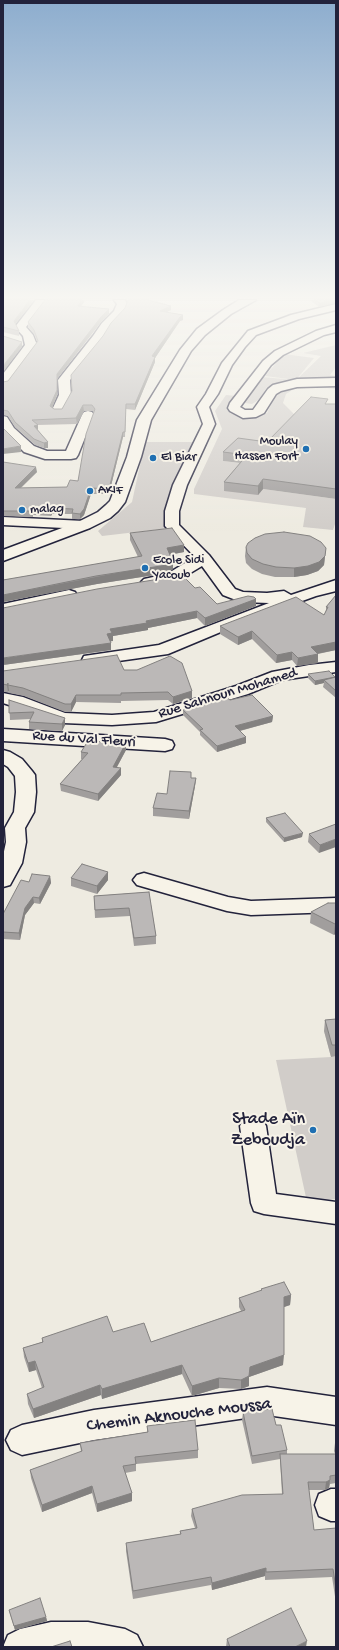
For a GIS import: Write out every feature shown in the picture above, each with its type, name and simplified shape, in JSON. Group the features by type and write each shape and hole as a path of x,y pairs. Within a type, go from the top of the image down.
{"main road":[{"path":"3,556 84,525 104,515 117,502 134,457 144,420 170,377"}],"street":[{"path":"58,410 65,396 64,380 66,377"},
{"path":"220,377 212,394 203,407 209,424 180,485 172,512 172,526 204,558 229,592 241,597 266,598 310,593 333,588 336,585"},
{"path":"256,377 234,406 234,408 243,414 259,412 272,392 277,388 296,383 336,382"},
{"path":"3,420 9,430 30,449 45,455 55,456 71,455 88,415"},
{"path":"3,521 56,522 84,525"},
{"path":"139,584 172,578 204,558"},
{"path":"3,609 82,593"},
{"path":"72,663 162,650 310,593 336,598"},
{"name":"Rue Sahnoun Mohamed","path":"3,698 17,701 63,718 112,720 156,717 242,690 278,676 336,667"},
{"name":"Rue du Val Fleuri","path":"3,735 165,745"},
{"path":"3,756 15,763 25,775 26,792 24,812 15,828 16,842 12,863 3,880"},
{"path":"144,880 227,904 251,908 336,905"},
{"path":"253,1126 264,1203 336,1213"},
{"name":"Chemin Aknouche Moussa","path":"22,1440 94,1425 267,1401 336,1411"},
{"path":"20,1647 51,1640 88,1640 125,1647"}],"shaded area":[{"path":"262,377 296,380 299,377 336,377 336,380 282,383 267,387 260,399 252,404 242,401"},
{"path":"273,377 298,377 296,380"},
{"path":"336,384 336,389 317,387 294,389 286,394 283,403 294,414 301,415 277,440 223,461 247,464 263,489 336,499 336,521 333,530 303,527 306,508 194,494 194,489 222,429 215,411 226,395 237,396 228,406 230,411 240,416 255,417 267,413 275,396 281,389 293,385"},
{"path":"145,442 199,442 171,528 102,536 98,531 132,502"},
{"name":"Stade Aïn Zeboudja","path":"336,1030 336,1199 307,1202 276,1060 331,1057 324,1031"}],"building":[{"path":"11,377 57,377 57,390 50,406 54,409 62,409 72,391 71,377 146,377 135,404 126,404 125,432 123,432 109,489 91,488 84,509 80,514 72,513 73,509 52,508 51,510 3,511 3,462 36,467 15,488 67,487 70,480 78,481 86,434 95,409 92,405 83,405 76,418 32,420 38,425 34,426 48,442 44,443 34,439 15,422 8,411 3,410 3,382 8,381"},
{"name":"Moulay Hassen Fort","path":"311,397 328,399 325,404 336,404 336,489 263,479 258,486 224,482 247,455 223,452 238,438 267,442"},
{"path":"3,428 21,446 3,449"},
{"path":"172,528 184,545 167,548 173,562 167,565 96,576 3,595 3,580 142,556 130,533"},
{"path":"284,532 310,536 321,542 326,548 325,556 319,562 308,566 294,568 276,567 263,564 252,559 247,553 246,547 248,543 255,538 265,534"},
{"path":"180,573 195,588 200,587 217,604 248,596 256,599 205,618 197,611 146,621 147,623 110,629 112,633 107,634 111,643 3,658 3,608 97,589 172,577"},
{"path":"336,595 336,642 311,647 318,654 298,658 292,652 277,655 252,631 238,637 220,626 296,597 324,615 328,607 326,607"},
{"path":"117,655 124,670 137,670 170,656 182,663 192,691 173,697 168,692 121,693 121,695 76,695 71,704 65,704 23,688 8,685 8,683 7,685 3,684 3,671"},
{"path":"329,671 335,677 315,681 308,674"},
{"path":"336,677 336,691 324,680"},
{"path":"252,695 273,716 235,726 246,737 217,746 200,730 203,729 183,710 226,697 230,700"},
{"path":"9,700 65,718 62,724 29,722 34,712 9,713"},
{"path":"88,741 126,743 113,767 121,768 98,794 60,784 88,753 81,752"},
{"path":"170,771 191,772 191,778 196,778 189,811 153,808 157,793 167,794"},
{"path":"285,813 303,833 284,838 266,818"},
{"path":"336,824 336,839 320,845 309,834"},
{"path":"82,864 108,872 97,886 71,878"},
{"path":"32,874 50,876 39,898 33,897 25,908 19,933 3,932 3,914 21,880 29,882"},
{"path":"149,892 156,936 134,938 129,908 95,910 94,896"},
{"path":"328,903 336,903 335,924 311,912"},
{"path":"336,1019 336,1045 332,1045 325,1020"},
{"path":"284,1282 291,1295 284,1297 284,1355 250,1367 249,1376 241,1380 219,1378 192,1386 182,1365 102,1389 100,1385 33,1409 27,1394 44,1387 35,1361 28,1363 23,1348 43,1342 42,1338 107,1316 113,1332 144,1323 151,1342 245,1310 239,1298"},
{"path":"272,1409 276,1425 281,1425 287,1450 252,1456 243,1412"},
{"path":"195,1420 198,1450 135,1457 136,1464 123,1466 132,1493 97,1504 92,1486 42,1505 30,1470 82,1451 80,1443 148,1432 147,1426"},
{"path":"280,1454 336,1454 336,1475 330,1476 330,1480 326,1482 308,1482 314,1530 336,1528 336,1589 333,1569 266,1572 266,1568 212,1583 211,1577 133,1591 126,1543 181,1534 180,1531 197,1528 192,1509 242,1495 283,1494"},
{"path":"40,1598 46,1617 14,1626 9,1610"},
{"path":"291,1608 307,1641 295,1647 230,1647 227,1639"},
{"path":"70,1641 72,1647 51,1647"}],"place":[{"name":"Moulay Hassen Fort","path":"306,449"},
{"name":"El Biar","path":"153,458"},
{"name":"AKIF","path":"90,491"},
{"name":"malag","path":"22,510"},
{"name":"Ecole Sidi Yacoub","path":"145,568"},
{"name":"Stade Aïn Zeboudja","path":"313,1130"}]}
